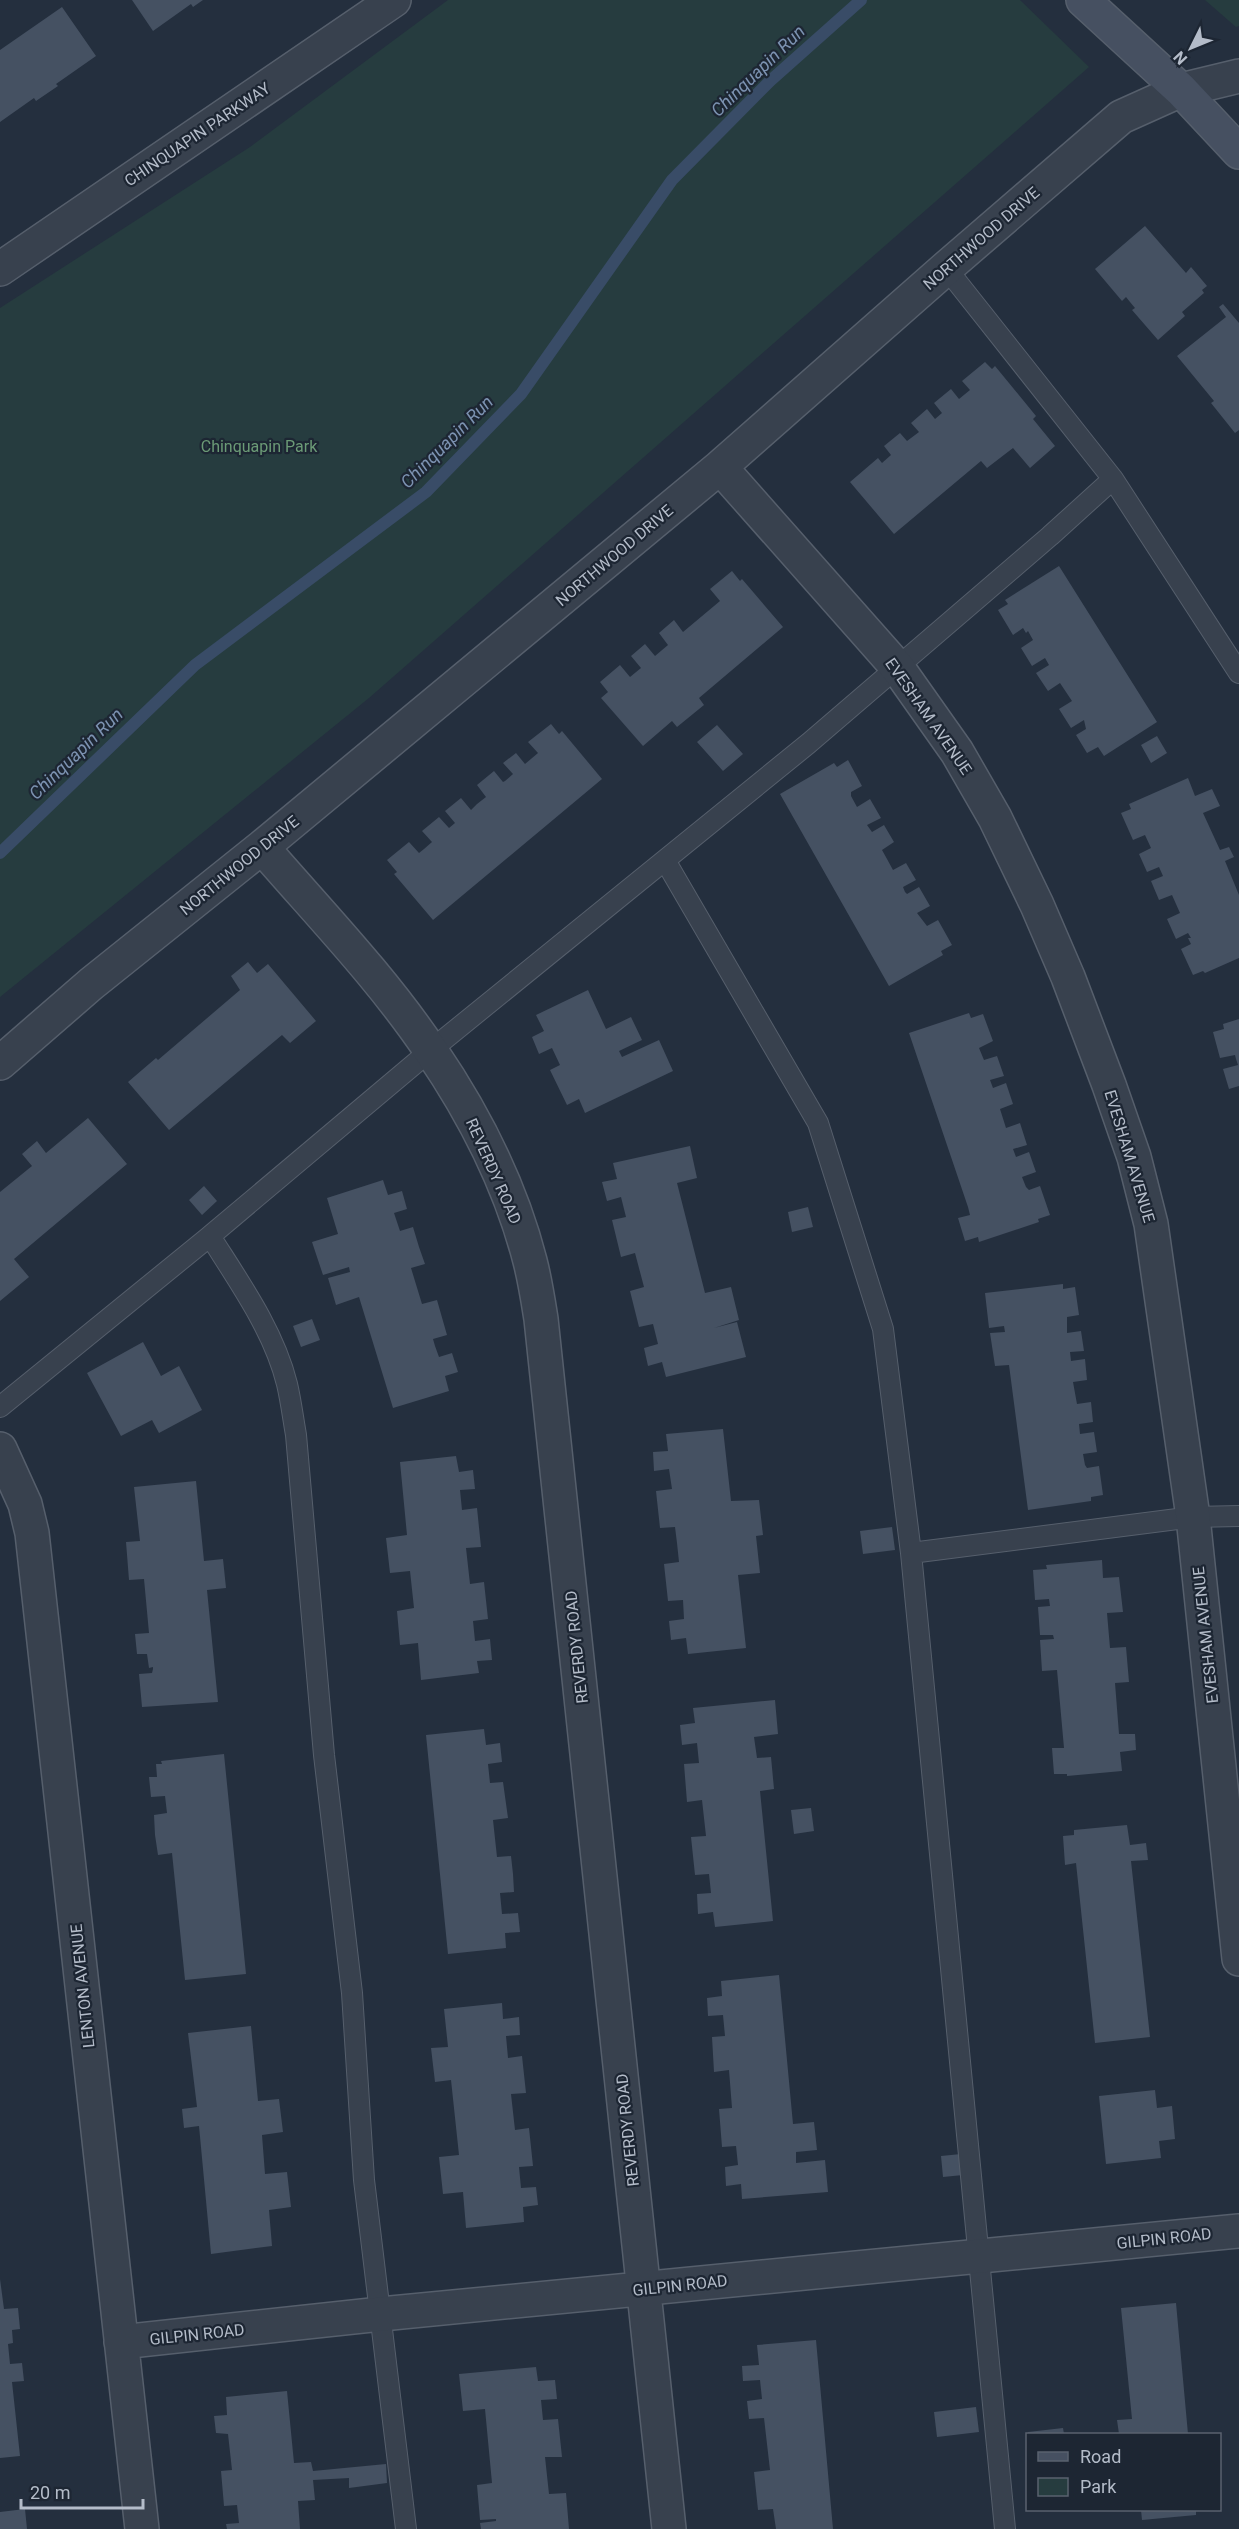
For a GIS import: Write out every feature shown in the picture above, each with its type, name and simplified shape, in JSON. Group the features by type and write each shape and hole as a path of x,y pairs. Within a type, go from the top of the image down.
{"main road":[{"path":"1083,0 1181,90 1239,152"}],"street":[{"name":"CHINQUAPIN PARKWAY","path":"0,269 394,0"},
{"name":"NORTHWOOD DRIVE","path":"0,1063 92,984 262,847 720,467 1121,117 1181,90 1239,76"},
{"name":"EVESHAM AVENUE","path":"720,467 897,667 957,752 995,818 1068,977 1134,1156 1151,1224 1193,1516 1239,1959"},
{"name":"REVERDY ROAD","path":"262,847 393,998 431,1050 487,1148 509,1199 530,1260 542,1319 669,2529"},
{"name":"LENTON AVENUE","path":"0,1449 25,1504 32,1533 142,2529"},
{"name":"GILPIN ROAD","path":"121,2342 381,2313 1239,2230"}],"lane":[{"path":"946,268 1113,478 1239,673"},
{"path":"0,1407 210,1236 431,1050 666,862 1050,536 1113,478"},
{"path":"666,862 818,1123 883,1329 911,1553 1005,2529"},
{"path":"210,1236 248,1296 271,1342 286,1383 296,1435 324,1755 352,1993 364,2180 406,2529"},
{"path":"911,1553 1193,1516 1239,1516"}],"green space":[{"name":"Chinquapin Park","path":"448,0 1020,0 1089,67 369,698 0,997 0,308 250,147"},
{"path":"1205,0 1239,0 1239,26 1236,27"}],"building":[{"path":"132,0 203,0 193,7 191,4 153,31"},
{"path":"62,7 96,56 56,84 58,86 36,101 34,98 0,122 0,50"},
{"path":"1145,226 1186,273 1191,267 1207,286 1202,290 1204,293 1182,312 1185,316 1158,340 1132,310 1135,308 1126,297 1122,301 1095,269"},
{"path":"1223,304 1239,323 1239,430 1235,433 1211,403 1214,401 1177,356 1226,317 1219,307"},
{"path":"985,362 992,369 995,366 1036,416 1033,419 1055,446 1030,468 1013,448 987,468 981,461 894,534 850,482 878,458 882,463 891,455 884,446 900,433 907,441 919,432 911,423 927,409 935,419 942,413 934,403 951,389 959,399 970,390 962,381"},
{"path":"1059,566 1157,722 1104,756 1098,747 1087,753 1076,735 1086,729 1084,720 1071,728 1059,709 1072,701 1060,683 1048,691 1036,673 1049,665 1045,658 1032,666 1021,648 1033,640 1028,631 1026,633 1023,628 1013,635 998,610 1008,604 1005,600"},
{"path":"732,571 740,581 742,579 783,627 699,698 704,705 677,727 672,721 643,746 601,698 608,692 600,682 620,665 630,677 641,668 631,656 645,644 655,656 668,645 659,633 674,620 683,632 720,601 710,589"},
{"path":"551,724 559,734 562,731 602,779 433,920 394,874 397,872 387,860 409,842 419,853 424,849 432,842 422,831 439,817 449,828 455,823 445,811 461,798 471,810 486,797 477,785 494,771 503,782 505,781 513,774 503,763 516,753 525,764 538,753 528,742"},
{"path":"717,725 743,754 723,771 697,742"},
{"path":"1157,736 1167,753 1151,763 1141,745"},
{"path":"848,760 862,786 851,792 857,807 870,799 881,818 867,825 872,832 884,825 894,842 882,850 893,870 906,863 916,880 903,887 905,892 907,894 919,887 930,906 917,913 927,926 938,920 952,945 941,951 943,955 889,986 780,794 834,763 837,767"},
{"path":"1188,778 1195,796 1212,789 1220,806 1203,813 1220,850 1229,847 1234,857 1225,861 1239,895 1239,958 1205,973 1203,971 1193,975 1181,949 1191,944 1188,938 1191,938 1188,933 1176,939 1167,919 1180,913 1172,895 1159,900 1151,881 1163,876 1159,867 1147,872 1139,854 1151,848 1145,835 1133,840 1121,813 1131,809 1129,804"},
{"path":"248,962 257,973 268,964 316,1021 290,1043 282,1035 169,1130 128,1082 156,1058 158,1060 240,990 231,976"},
{"path":"588,990 606,1029 631,1017 642,1040 619,1051 622,1057 659,1040 673,1071 585,1113 579,1099 567,1105 550,1070 560,1065 552,1048 539,1054 532,1037 544,1031 536,1015"},
{"path":"969,1013 971,1018 983,1014 993,1041 979,1048 984,1060 997,1056 1004,1076 990,1080 993,1088 1006,1083 1013,1104 1000,1109 1006,1128 1020,1123 1027,1145 1013,1149 1016,1157 1029,1152 1036,1172 1022,1177 1029,1190 1040,1186 1050,1215 1038,1219 1039,1222 979,1242 978,1237 965,1241 958,1218 970,1215 968,1207 909,1033"},
{"path":"1239,1019 1239,1086 1229,1089 1223,1069 1238,1065 1235,1055 1220,1058 1213,1032 1224,1029 1223,1024"},
{"path":"88,1118 127,1164 14,1259 29,1277 0,1301 0,1192 32,1166 22,1154 37,1141 46,1153"},
{"path":"690,1146 697,1178 677,1183 705,1293 731,1287 739,1320 714,1328 737,1322 746,1357 666,1377 662,1362 648,1366 644,1348 658,1344 653,1324 639,1327 630,1291 644,1287 635,1253 621,1257 612,1220 626,1217 621,1197 607,1201 602,1182 617,1179 613,1163"},
{"path":"383,1180 388,1195 402,1191 407,1209 394,1213 400,1231 413,1227 425,1264 411,1268 422,1304 437,1300 447,1335 433,1339 435,1346 439,1357 452,1353 458,1372 445,1376 449,1391 393,1408 359,1297 336,1305 328,1278 350,1272 349,1267 323,1275 312,1242 338,1234 327,1198"},
{"path":"204,1186 217,1201 202,1215 189,1200"},
{"path":"808,1207 813,1227 792,1232 788,1212"},
{"path":"1063,1284 1063,1289 1075,1287 1079,1315 1067,1317 1067,1333 1081,1331 1084,1351 1070,1352 1071,1361 1085,1359 1087,1380 1073,1382 1077,1404 1091,1402 1093,1422 1079,1424 1080,1434 1094,1432 1097,1452 1083,1454 1085,1465 1087,1468 1099,1466 1103,1495 1091,1497 1091,1501 1028,1510 1009,1365 995,1366 990,1333 1005,1332 1004,1326 989,1328 985,1293"},
{"path":"312,1319 320,1340 301,1347 293,1326"},
{"path":"143,1342 161,1376 179,1366 202,1410 159,1433 152,1420 121,1436 87,1373"},
{"path":"723,1429 731,1501 759,1500 763,1535 756,1536 760,1573 738,1575 746,1648 688,1654 686,1638 671,1640 669,1621 684,1619 683,1600 668,1601 664,1564 679,1562 677,1543 675,1527 660,1528 656,1491 672,1489 669,1469 654,1471 653,1452 668,1451 666,1434"},
{"path":"456,1456 459,1472 473,1470 475,1489 460,1490 462,1510 477,1508 481,1547 466,1548 470,1584 484,1582 488,1619 473,1621 475,1641 490,1639 492,1660 477,1661 479,1673 421,1680 418,1643 400,1645 397,1611 414,1608 410,1571 390,1573 386,1538 407,1535 400,1462"},
{"path":"196,1481 204,1561 223,1559 226,1588 207,1590 218,1702 142,1707 139,1674 152,1673 153,1667 149,1668 147,1654 137,1654 135,1634 149,1633 144,1579 129,1580 126,1542 140,1541 134,1487"},
{"path":"892,1527 895,1550 863,1554 860,1531"},
{"path":"1102,1560 1103,1578 1119,1577 1123,1612 1107,1613 1110,1648 1126,1647 1129,1682 1115,1683 1119,1734 1135,1734 1136,1750 1120,1752 1122,1771 1067,1776 1067,1774 1054,1774 1052,1748 1064,1748 1057,1670 1042,1671 1040,1640 1054,1639 1053,1635 1040,1635 1038,1607 1050,1606 1049,1599 1035,1600 1033,1570 1047,1569 1046,1565"},
{"path":"775,1700 778,1734 754,1737 757,1758 771,1757 774,1789 760,1791 773,1921 715,1927 713,1912 698,1914 697,1894 711,1893 709,1874 695,1875 691,1837 706,1836 702,1800 687,1802 684,1764 699,1763 697,1743 682,1745 680,1725 695,1723 693,1708"},
{"path":"484,1729 486,1745 500,1743 502,1762 488,1764 490,1783 503,1782 508,1818 493,1820 497,1857 511,1856 513,1874 514,1892 500,1893 502,1914 518,1913 520,1932 505,1933 506,1948 448,1954 426,1735"},
{"path":"224,1754 246,1974 185,1980 172,1853 158,1855 155,1835 154,1815 167,1813 165,1796 151,1797 149,1777 157,1777 156,1764 162,1764 161,1761"},
{"path":"811,1808 814,1831 794,1834 791,1810"},
{"path":"1127,1825 1130,1845 1146,1843 1148,1860 1131,1861 1150,2037 1095,2043 1076,1863 1065,1865 1063,1836 1074,1835 1074,1830"},
{"path":"779,1975 793,2124 814,2122 817,2150 796,2152 796,2163 825,2160 828,2192 742,2199 741,2184 726,2186 725,2167 738,2165 736,2146 722,2147 719,2109 732,2108 729,2070 714,2072 712,2037 725,2036 723,2015 708,2016 707,1998 722,1996 721,1981"},
{"path":"502,2003 503,2019 519,2017 520,2035 506,2036 508,2058 522,2056 526,2093 511,2094 515,2130 529,2128 533,2166 519,2167 521,2188 536,2187 538,2205 523,2207 524,2222 466,2228 463,2192 443,2194 439,2157 459,2155 451,2080 435,2082 431,2048 448,2047 444,2009"},
{"path":"251,2026 258,2101 279,2099 283,2132 262,2135 265,2174 287,2172 291,2207 269,2210 272,2246 211,2254 199,2126 184,2128 182,2109 197,2107 188,2033"},
{"path":"1155,2090 1157,2108 1172,2106 1175,2139 1159,2141 1161,2158 1106,2164 1099,2096"},
{"path":"961,2154 963,2175 943,2177 941,2156"},
{"path":"0,2279 4,2309 18,2308 20,2329 12,2330 13,2343 8,2344 10,2364 22,2363 24,2381 12,2382 20,2456 0,2458"},
{"path":"1176,2303 1188,2433 1119,2433 1117,2420 1132,2419 1121,2308"},
{"path":"816,2340 833,2529 776,2529 773,2509 758,2510 754,2472 770,2470 764,2418 749,2419 747,2401 762,2399 760,2380 743,2381 742,2366 759,2365 757,2345"},
{"path":"536,2367 538,2381 555,2380 557,2399 541,2400 543,2420 558,2419 562,2457 545,2457 549,2494 566,2493 569,2529 481,2529 480,2523 496,2521 496,2519 480,2520 477,2485 492,2483 485,2409 463,2411 459,2374"},
{"path":"287,2391 294,2463 311,2462 313,2471 386,2464 387,2483 349,2488 349,2478 313,2480 315,2500 298,2501 300,2529 227,2529 226,2524 239,2523 237,2505 224,2506 221,2471 232,2470 228,2434 216,2433 214,2416 227,2415 226,2397"},
{"path":"976,2407 979,2432 937,2437 934,2412"},
{"path":"1063,2428 1064,2433 1028,2433"},
{"path":"25,2509 27,2529 0,2529 0,2512"},
{"path":"1141,2511 1196,2511 1196,2515 1142,2520"}],"waterway":[{"name":"Chinquapin Run","path":"0,853 195,665 426,492 521,394 672,180 770,81 861,0"}]}
